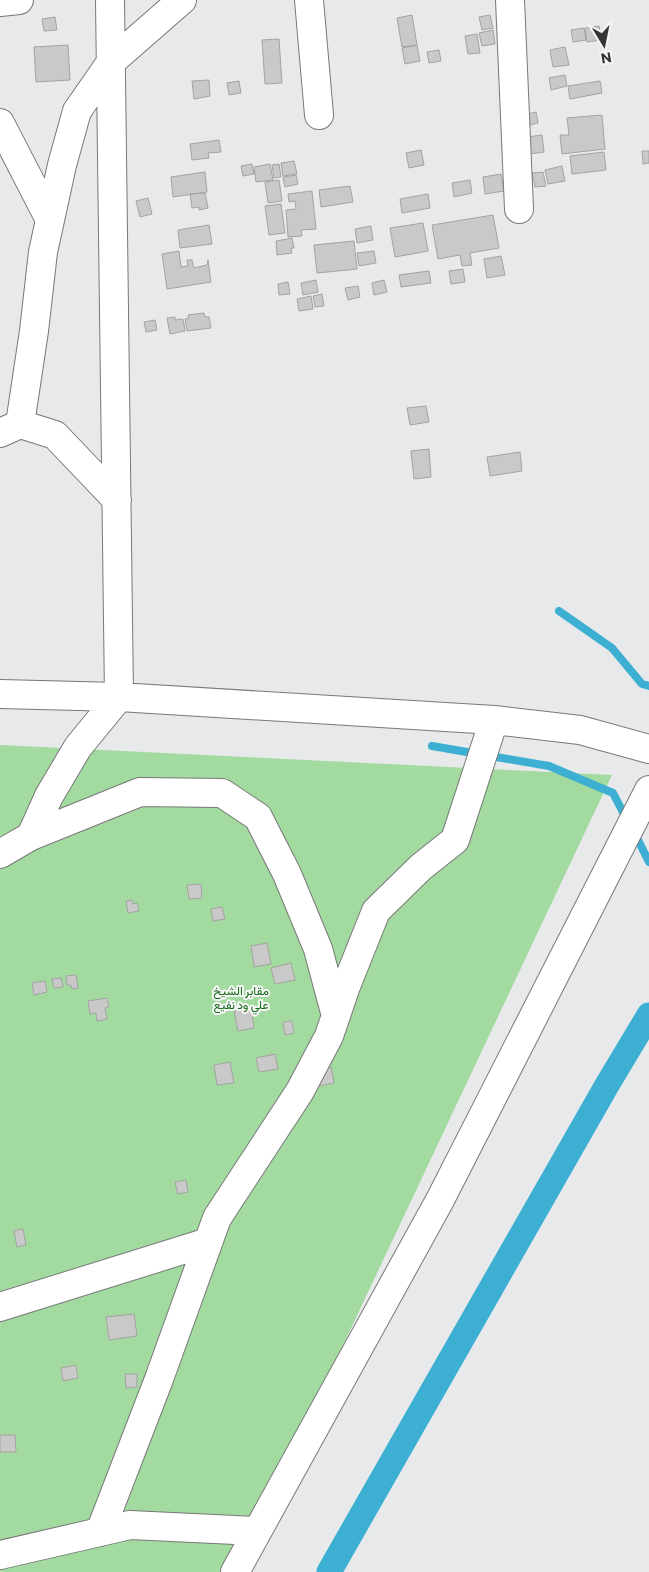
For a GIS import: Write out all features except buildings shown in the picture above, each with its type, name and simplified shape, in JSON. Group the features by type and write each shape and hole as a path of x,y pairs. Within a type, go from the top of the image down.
{"street":[{"path":"31,836 49,796 78,746 119,697 110,0"},
{"path":"117,500 55,435 10,428 34,331 43,252 62,165 77,111 111,62 182,0"},
{"path":"309,0 319,115"},
{"path":"510,0 519,209"},
{"path":"0,123 50,220"},
{"path":"0,694 119,697 494,720 580,730 649,749"},
{"path":"100,1532 159,1379 217,1218 300,1091 329,1036 346,986 376,911 420,867 455,840 494,720"},
{"path":"235,1572 440,1200 649,790"},
{"path":"0,854 31,836 140,792 222,793 258,816 287,874 318,950 336,1016"},
{"path":"0,1306 208,1242"},
{"path":"0,1555 130,1525 257,1531"}],"green space":[{"name":"مقابر الشيخ علي ود نفيع","path":"0,745 612,775 236,1572 0,1572"}],"waterway":[{"path":"559,611 612,648 642,684 649,686"},
{"path":"432,746 549,766 613,793 627,820"},
{"path":"634,832 649,862"},
{"path":"329,1572 607,1085 649,1015"}]}
